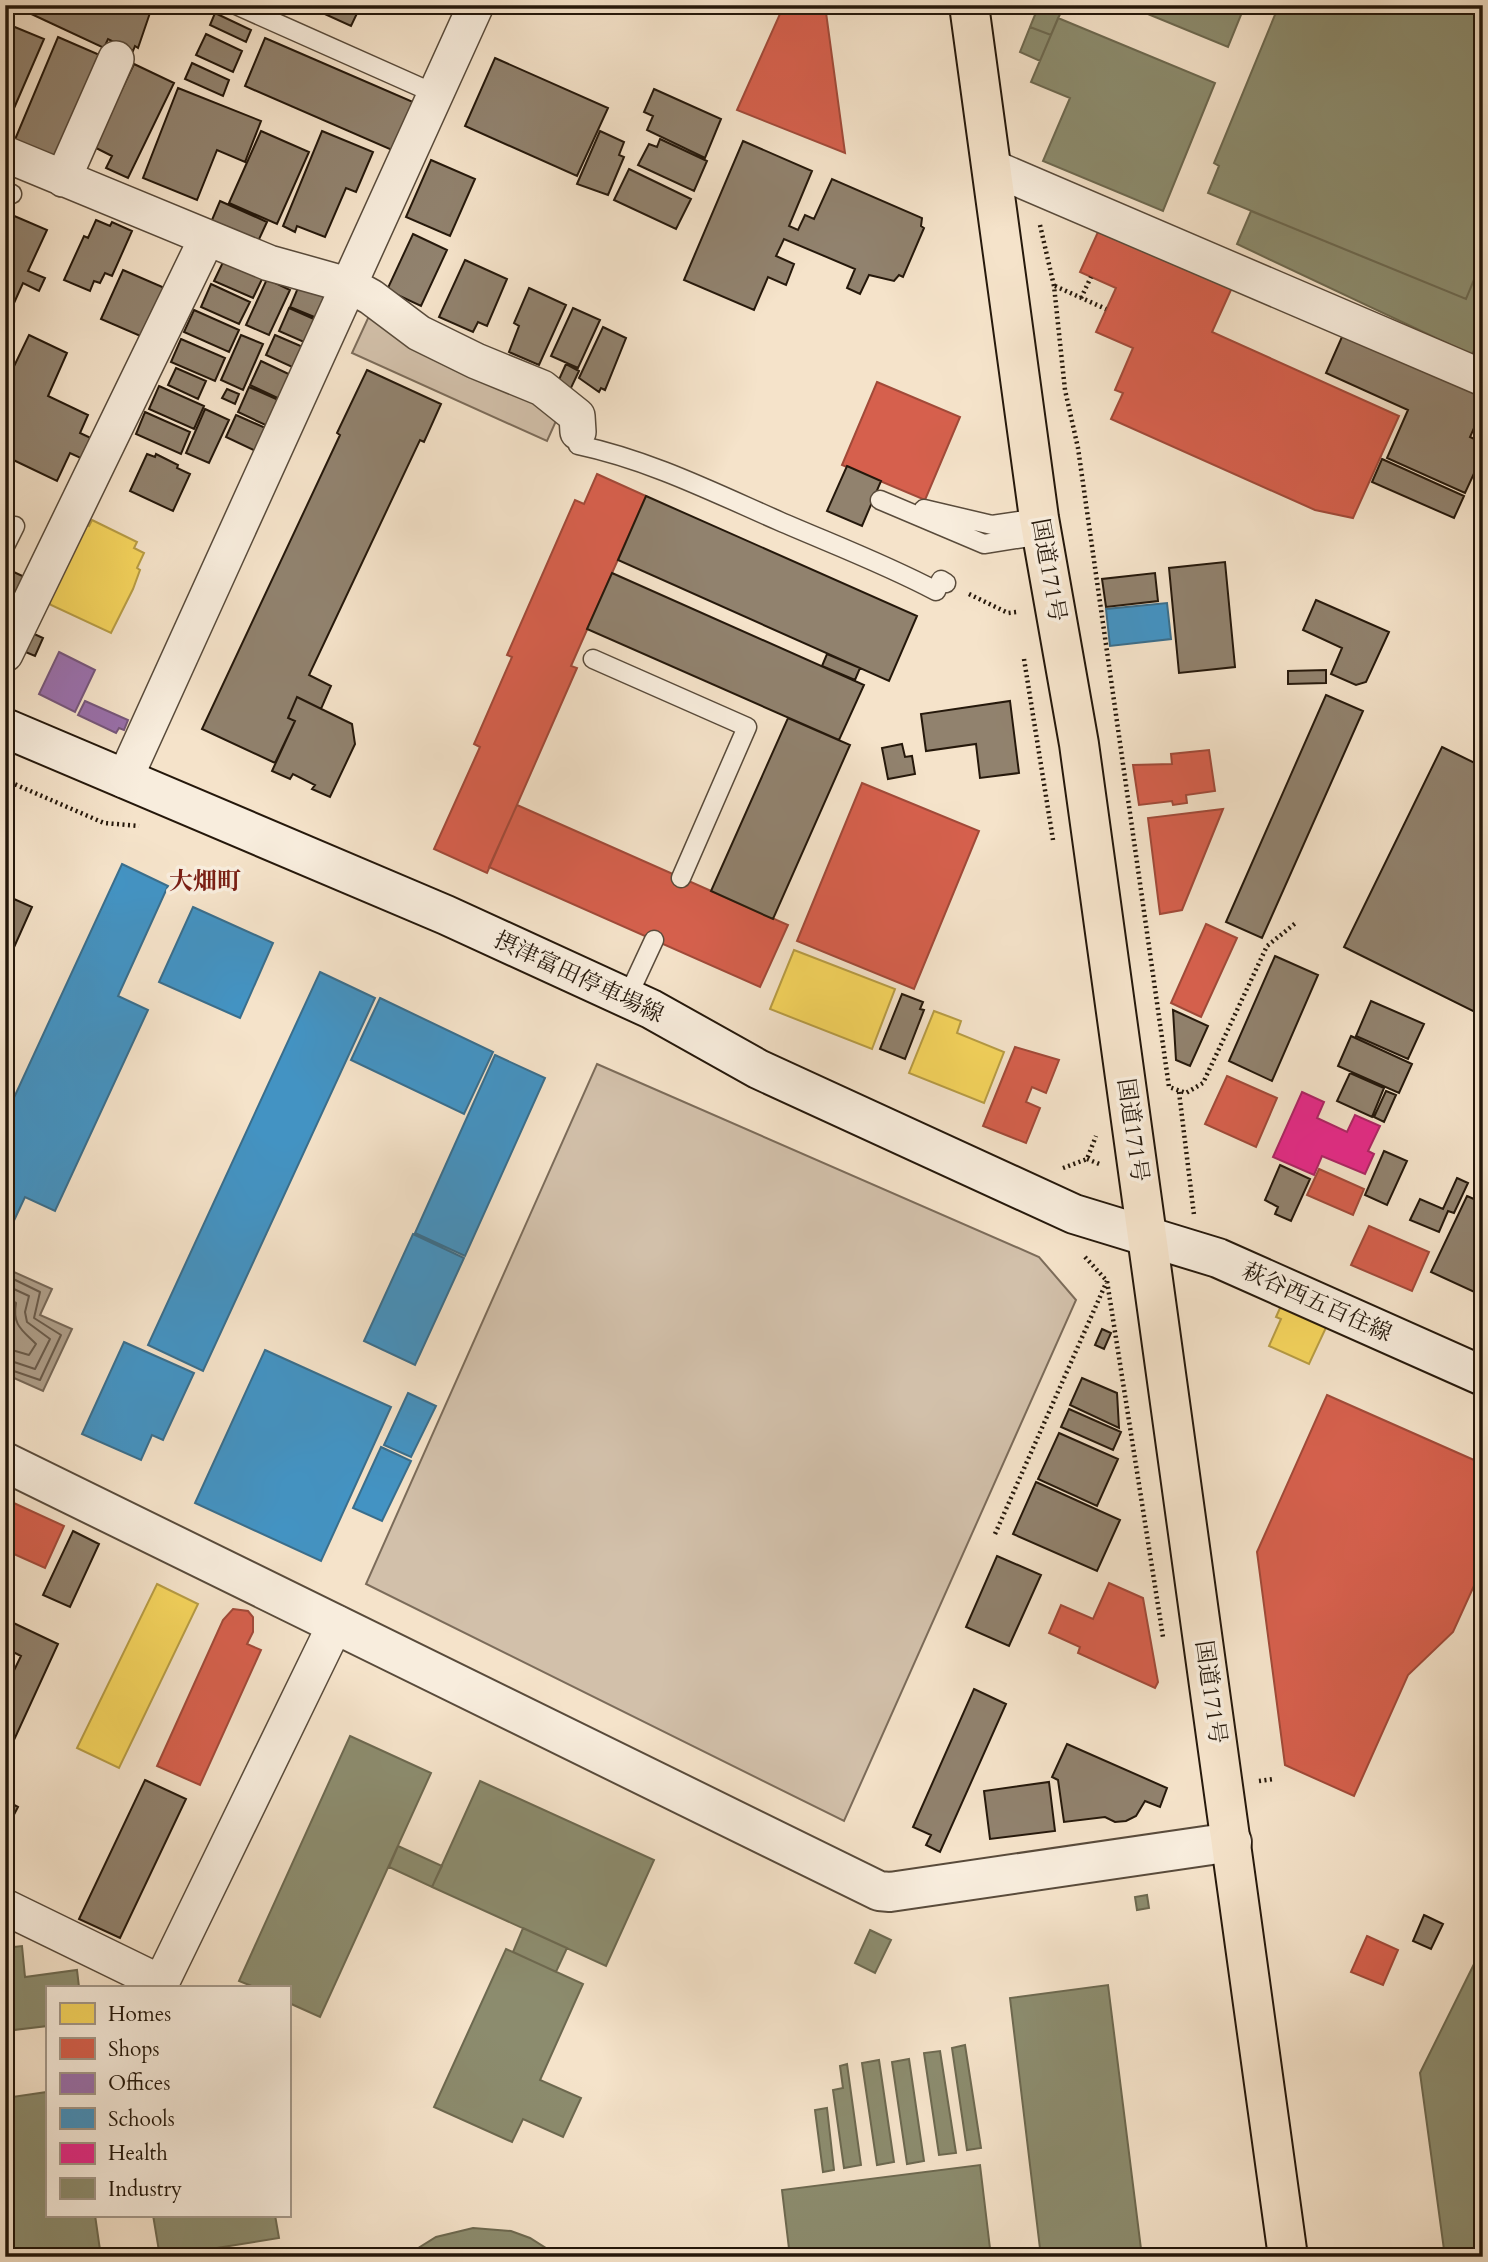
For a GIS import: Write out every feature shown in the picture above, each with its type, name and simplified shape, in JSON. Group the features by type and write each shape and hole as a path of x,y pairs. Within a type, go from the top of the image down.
{"highway":[{"name":"国道171号","path":"969,5 1041,526 1079,744 1288,2257"}],"main road":[{"name":"摂津富田停車場線","path":"5,728 318,859 627,998 758,1069 1074,1214 1148,1237"},
{"name":"萩谷西五百住線","path":"1148,1237 1218,1258 1480,1366"},
{"path":"5,1462 879,1891 890,1892 1232,1842"}],"street":[{"path":"124,780 351,286 476,5"},
{"path":"63,179 116,59"},
{"path":"5,154 269,262 351,286 446,348 542,388 578,416 578,432"},
{"path":"991,167 1483,378"},
{"path":"5,654 207,238"},
{"path":"5,1907 162,1983 336,1623"}],"lane":[{"path":"236,5 420,87"},
{"path":"578,432 578,445 619,454 660,468 882,563 936,592 940,580 946,583"},
{"path":"887,502 992,525 1041,526"},
{"path":"593,659 747,727 681,878"},
{"path":"627,998 654,940"}],"path":[{"path":"1030,184 1055,286 1065,390 1078,448 1166,1083 1180,1093 1192,1091 1203,1083 1266,946 1297,922"},
{"path":"1082,298 1091,277"},
{"path":"1055,286 1107,309"},
{"path":"946,583 1008,613 1017,612"},
{"path":"1180,1093 1196,1225"},
{"path":"1052,1168 1072,1166 1087,1159"},
{"path":"1083,1255 1107,1280 1163,1642"},
{"path":"995,1534 1107,1280"}],"shaded area":[{"path":"369,316 536,402 556,421 547,441 352,353"},
{"path":"597,1064 1039,1257 1076,1300 844,1821 366,1584"}],"water":[{"path":"5,1268 52,1289 40,1315 72,1329 43,1391 5,1374"}],"building: Homes":[{"path":"92,520 137,542 134,548 144,553 137,568 140,570 133,589 111,633 51,605 48,601 86,525 89,526"},
{"path":"794,950 895,989 872,1049 770,1009"},
{"path":"934,1011 961,1021 957,1033 1004,1052 984,1103 909,1073"},
{"path":"1284,1299 1330,1319 1309,1364 1269,1346 1281,1319 1276,1317"},
{"path":"157,1584 198,1604 119,1768 77,1748"}],"building: Shops":[{"path":"784,5 825,5 845,153 737,110"},
{"path":"1102,223 1235,281 1212,332 1399,416 1353,518 1315,510 1111,419 1123,393 1115,390 1133,348 1096,332 1116,288 1080,272"},
{"path":"877,382 960,417 925,500 842,465"},
{"path":"597,474 646,496 571,666 577,668 487,873 434,849 480,747 474,744 512,657 507,655 575,500 584,504"},
{"path":"1209,750 1215,791 1186,795 1187,803 1173,805 1172,801 1139,805 1133,765 1172,764 1171,754"},
{"path":"862,783 979,831 914,989 797,941"},
{"path":"517,805 788,925 760,987 489,867"},
{"path":"1223,809 1182,910 1160,914 1148,818"},
{"path":"1206,924 1237,938 1201,1017 1171,1003"},
{"path":"1015,1047 1059,1060 1046,1093 1032,1087 1026,1102 1040,1108 1026,1143 983,1126"},
{"path":"1227,1076 1277,1098 1256,1147 1205,1124"},
{"path":"1319,1169 1364,1189 1353,1215 1307,1195"},
{"path":"1369,1226 1429,1252 1412,1291 1351,1265"},
{"path":"1327,1395 1483,1464 1483,1566 1453,1632 1408,1675 1354,1796 1285,1765 1257,1552"},
{"path":"5,1499 64,1526 45,1568 5,1550"},
{"path":"1109,1583 1143,1598 1158,1682 1155,1688 1078,1653 1080,1647 1049,1633 1061,1605 1093,1619"},
{"path":"233,1609 248,1611 253,1617 253,1632 247,1644 261,1650 200,1785 157,1766 223,1620"},
{"path":"1367,1936 1398,1950 1383,1985 1351,1972"}],"building: Offices":[{"path":"59,652 95,670 75,712 39,694"},
{"path":"85,701 128,720 124,730 119,728 116,733 78,715"}],"building: Schools":[{"path":"1167,603 1171,639 1110,646 1106,609"},
{"path":"122,864 168,886 118,996 148,1010 55,1211 25,1197 12,1225 5,1222 5,1117"},
{"path":"193,907 273,943 240,1018 159,982"},
{"path":"320,972 375,998 203,1371 148,1345"},
{"path":"380,998 493,1052 464,1114 351,1060"},
{"path":"495,1055 545,1078 465,1256 415,1233"},
{"path":"413,1234 464,1258 415,1365 364,1341"},
{"path":"124,1342 194,1373 163,1440 152,1435 141,1460 82,1434"},
{"path":"265,1350 391,1407 321,1561 195,1503"},
{"path":"408,1393 436,1406 411,1457 384,1445"},
{"path":"381,1447 411,1461 382,1521 353,1508"}],"building: Health":[{"path":"1302,1092 1324,1102 1317,1118 1347,1132 1355,1115 1380,1126 1368,1151 1374,1154 1365,1174 1322,1156 1314,1175 1273,1157"}],"building: Industry":[{"path":"1030,5 1064,5 1051,35 1030,27 1037,10"},
{"path":"1126,5 1245,5 1228,47"},
{"path":"1279,5 1483,5 1483,258 1466,299 1208,193 1219,166 1214,163"},
{"path":"1058,18 1215,83 1163,211 1043,161 1070,98 1031,82"},
{"path":"1030,27 1051,35 1040,61 1020,52"},
{"path":"1251,211 1466,299 1483,258 1483,329 1472,355 1237,244"},
{"path":"350,1736 431,1773 320,2017 290,2003 290,1986 252,1986 239,1981"},
{"path":"480,1781 654,1860 606,1966 432,1887"},
{"path":"398,1846 442,1866 432,1887 389,1867"},
{"path":"1147,1895 1149,1908 1137,1910 1135,1897"},
{"path":"523,1928 567,1948 556,1972 513,1952"},
{"path":"870,1930 891,1940 875,1973 855,1963"},
{"path":"22,1946 25,1977 77,1970 79,1986 46,1986 46,2026 5,2031 5,1948"},
{"path":"1483,1946 1483,2257 1445,2257 1420,2073"},
{"path":"506,1949 583,1984 540,2080 581,2098 563,2137 523,2119 512,2142 434,2107"},
{"path":"1108,1985 1142,2257 1041,2257 1010,1998"},
{"path":"965,2045 981,2148 967,2150 952,2048"},
{"path":"940,2051 956,2153 939,2155 924,2053"},
{"path":"909,2059 924,2161 907,2164 892,2062"},
{"path":"879,2060 894,2162 877,2165 862,2063"},
{"path":"847,2064 861,2165 844,2168 833,2090 843,2088 840,2066"},
{"path":"46,2092 46,2216 95,2216 101,2257 5,2257 5,2098"},
{"path":"827,2108 834,2170 823,2172 815,2110"},
{"path":"980,2165 991,2257 790,2257 782,2190"},
{"path":"153,2216 275,2216 279,2238 160,2257"},
{"path":"473,2228 511,2231 530,2238 560,2257 404,2257 436,2237"}],"building: Other":[{"path":"12,5 150,5 148,9 151,10 138,48 135,46 133,51 108,39 104,48"},
{"path":"305,5 361,5 351,26"},
{"path":"215,13 251,30 246,42 210,25"},
{"path":"5,23 44,39 5,129"},
{"path":"206,34 242,51 233,72 196,55"},
{"path":"58,37 102,56 55,168 11,149"},
{"path":"265,38 413,102 392,150 245,86"},
{"path":"495,58 608,108 577,176 465,126"},
{"path":"192,63 229,80 223,96 185,79"},
{"path":"134,64 174,83 128,178 106,168 112,156 94,147"},
{"path":"178,88 261,121 245,162 217,150 197,200 143,178"},
{"path":"654,89 721,119 705,158 647,130 653,116 644,112"},
{"path":"261,131 309,152 277,224 229,203"},
{"path":"322,131 373,152 356,192 346,188 325,237 297,226 295,232 283,226"},
{"path":"600,131 624,142 619,155 624,157 608,195 577,184"},
{"path":"660,139 707,161 694,191 638,165 649,144 657,147"},
{"path":"743,141 812,171 789,226 798,230 805,215 814,219 832,179 922,218 921,226 924,228 903,277 899,275 894,281 869,275 860,294 847,288 855,269 784,239 776,256 794,264 786,285 768,277 754,310 684,280"},
{"path":"431,160 475,179 450,236 406,217"},
{"path":"629,169 691,199 676,229 614,200"},
{"path":"220,201 267,222 255,248 209,227"},
{"path":"5,212 47,230 28,271 45,278 39,291 23,283 5,323"},
{"path":"96,220 110,226 112,222 132,231 112,276 105,273 100,283 94,281 90,291 64,280 84,236 88,238"},
{"path":"413,234 447,250 421,306 387,290"},
{"path":"225,258 264,275 253,298 214,281"},
{"path":"465,260 507,279 487,326 478,322 473,332 439,317"},
{"path":"123,270 167,289 145,338 101,319"},
{"path":"267,279 290,290 269,335 246,325"},
{"path":"300,283 334,298 324,321 290,307"},
{"path":"211,284 250,302 239,324 201,307"},
{"path":"529,288 566,305 539,365 509,352 519,326 514,323"},
{"path":"289,308 323,323 313,346 279,331"},
{"path":"573,308 600,320 578,368 551,356"},
{"path":"194,310 239,330 229,352 184,332"},
{"path":"603,327 626,338 605,390 601,388 599,392 579,378"},
{"path":"1345,330 1483,391 1483,408 1470,437 1483,443 1483,454 1465,493 1387,458 1408,410 1326,373"},
{"path":"29,335 67,353 48,396 88,415 80,433 95,440 85,460 70,453 57,481 5,456 5,385"},
{"path":"241,335 263,344 243,390 221,380"},
{"path":"275,335 310,350 301,371 266,355"},
{"path":"181,339 225,358 215,381 171,362"},
{"path":"261,361 295,377 284,401 250,385"},
{"path":"566,364 579,371 570,390 557,384"},
{"path":"176,368 206,381 198,399 168,385"},
{"path":"367,370 441,404 424,442 420,440 309,675 331,686 321,709 297,697 288,718 295,721 275,763 202,729 340,435 337,433"},
{"path":"159,386 204,406 194,429 149,409"},
{"path":"249,387 283,402 272,428 238,412"},
{"path":"227,389 239,394 235,404 222,398"},
{"path":"205,409 229,420 209,463 186,453"},
{"path":"145,412 190,432 181,454 136,434"},
{"path":"236,415 270,430 260,453 226,437"},
{"path":"147,454 155,457 156,454 190,474 173,511 130,491"},
{"path":"1382,459 1464,496 1454,518 1372,482"},
{"path":"847,466 881,481 862,526 827,511"},
{"path":"646,496 917,616 889,681 618,560"},
{"path":"1225,562 1235,667 1179,673 1169,568"},
{"path":"5,568 29,579 5,630"},
{"path":"612,573 864,685 839,740 587,629"},
{"path":"1155,573 1158,601 1106,607 1102,579"},
{"path":"1316,600 1389,632 1366,682 1356,685 1331,674 1342,648 1303,630"},
{"path":"32,633 43,638 35,656 23,651"},
{"path":"827,654 860,668 855,680 822,666"},
{"path":"1326,670 1326,683 1288,684 1288,671"},
{"path":"1326,695 1363,711 1262,938 1226,922"},
{"path":"297,697 352,724 355,744 330,797 312,789 315,785 293,774 290,779 272,771 295,721 288,718"},
{"path":"1010,701 1019,773 980,778 976,744 926,751 921,714"},
{"path":"788,718 850,745 773,919 711,891"},
{"path":"902,744 905,757 912,756 915,774 888,779 882,748"},
{"path":"1442,747 1483,767 1483,1016 1344,947"},
{"path":"5,895 32,907 7,963 5,963"},
{"path":"1275,956 1318,975 1272,1081 1229,1061"},
{"path":"902,994 923,1002 920,1009 924,1010 905,1059 880,1049"},
{"path":"1371,1001 1424,1024 1408,1059 1356,1036"},
{"path":"1173,1010 1208,1026 1190,1066 1176,1060"},
{"path":"1351,1036 1412,1064 1399,1093 1338,1066"},
{"path":"1350,1073 1384,1088 1372,1117 1337,1101"},
{"path":"1386,1091 1396,1095 1384,1122 1374,1117"},
{"path":"1384,1151 1407,1161 1387,1205 1365,1195"},
{"path":"1280,1165 1310,1179 1291,1221 1275,1214 1278,1207 1265,1200"},
{"path":"1457,1178 1468,1183 1454,1213 1448,1211 1439,1232 1410,1220 1420,1199 1443,1209"},
{"path":"1467,1196 1483,1203 1483,1296 1431,1272"},
{"path":"1102,1329 1111,1333 1104,1349 1095,1345"},
{"path":"1082,1378 1117,1393 1119,1428 1070,1405"},
{"path":"1069,1409 1121,1432 1113,1450 1061,1427"},
{"path":"1059,1433 1118,1459 1097,1506 1038,1479"},
{"path":"1036,1482 1120,1520 1097,1571 1013,1534"},
{"path":"73,1531 99,1544 70,1607 43,1595"},
{"path":"997,1556 1041,1575 1009,1646 966,1627"},
{"path":"5,1619 58,1644 14,1740 5,1736 5,1689 21,1656 5,1648"},
{"path":"974,1689 1006,1704 940,1852 926,1845 931,1835 913,1827"},
{"path":"1067,1744 1167,1788 1160,1807 1145,1801 1136,1816 1126,1821 1115,1822 1105,1817 1064,1822 1058,1780 1052,1777"},
{"path":"145,1780 186,1799 120,1938 79,1919"},
{"path":"1049,1782 1055,1831 990,1839 984,1791"},
{"path":"5,1800 18,1807 5,1832"},
{"path":"1424,1915 1443,1924 1431,1949 1413,1941"}],"district":[{"name":"大畑町","path":"205,881"}]}
